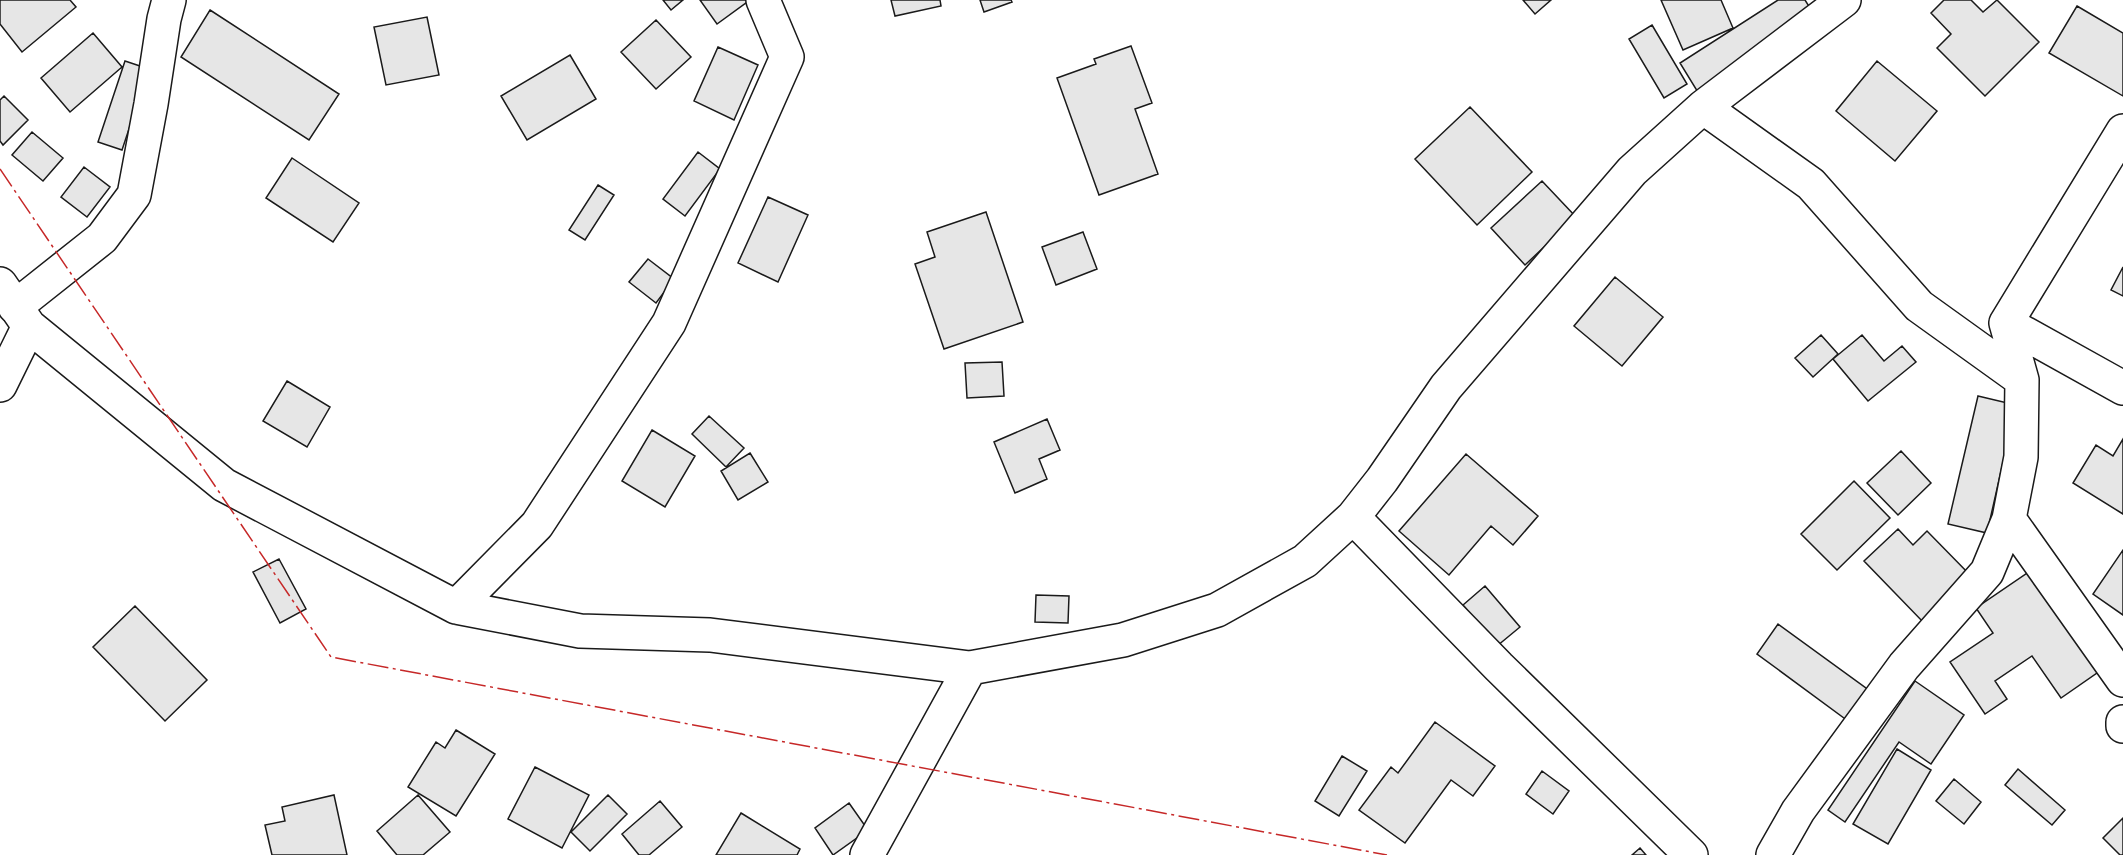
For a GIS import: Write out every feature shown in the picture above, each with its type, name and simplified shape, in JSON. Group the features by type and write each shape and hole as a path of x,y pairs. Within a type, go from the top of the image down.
{"street":[{"path":"0,385 15,306 102,238 134,195 169,0"},
{"path":"456,607 537,525 669,323 787,57 763,0"},
{"path":"15,306 224,485 456,607 580,631 710,635 969,668 1123,640 1217,610 1305,561 1353,517 1454,378 1632,171 1703,107 1825,6"},
{"path":"1703,107 1811,184 1919,306 2022,380"},
{"path":"1773,855 1798,811 1904,666 1987,572 2009,519 2021,457 2022,380 2006,323 2123,131"},
{"path":"2006,323 2123,388"},
{"path":"1353,517 1499,667 1690,855"},
{"path":"2009,519 2123,680"},
{"path":"867,855 969,668"}],"building":[{"path":"0,0 70,0 76,7 22,52 0,24"},
{"path":"663,0 683,0 671,10"},
{"path":"700,0 750,0 717,24"},
{"path":"891,0 940,0 941,6 895,16"},
{"path":"980,0 1011,0 1012,2 984,12"},
{"path":"1523,0 1551,0 1535,14"},
{"path":"1661,0 1721,0 1733,28 1683,50"},
{"path":"1778,0 1805,0 1817,19 1699,94 1680,63"},
{"path":"1944,0 1971,0 1983,12 1997,0 2039,42 1985,96 1937,48 1951,34 1931,13"},
{"path":"2077,6 2123,33 2123,96 2049,53"},
{"path":"210,10 339,94 309,140 181,57"},
{"path":"427,17 439,75 386,85 374,27"},
{"path":"656,20 691,57 656,89 621,52"},
{"path":"1652,25 1687,84 1664,98 1629,39"},
{"path":"93,33 122,67 70,112 41,78"},
{"path":"1131,46 1152,103 1135,109 1158,174 1099,195 1057,78 1096,64 1094,59"},
{"path":"718,47 758,65 734,120 694,101"},
{"path":"570,55 596,99 527,140 501,96"},
{"path":"125,61 149,69 122,150 98,142"},
{"path":"1877,61 1937,111 1895,161 1836,111"},
{"path":"4,96 28,120 3,145 0,141 0,100"},
{"path":"1470,107 1532,172 1477,225 1415,159"},
{"path":"32,132 63,158 43,181 12,155"},
{"path":"698,152 720,169 685,216 663,199"},
{"path":"292,158 359,203 333,242 266,198"},
{"path":"84,167 110,187 87,217 61,197"},
{"path":"1542,181 1576,217 1525,265 1491,228"},
{"path":"598,185 614,195 585,240 569,230"},
{"path":"768,197 808,215 778,282 738,263"},
{"path":"986,212 1023,322 944,349 915,264 935,257 927,232"},
{"path":"1083,232 1097,269 1056,285 1042,247"},
{"path":"648,259 674,279 656,303 629,282"},
{"path":"2123,267 2123,296 2111,290"},
{"path":"1615,277 1663,317 1622,366 1574,326"},
{"path":"1821,335 1838,354 1813,377 1795,358"},
{"path":"1862,335 1884,361 1902,346 1916,362 1868,401 1833,359"},
{"path":"1002,362 1004,396 967,398 965,363"},
{"path":"287,381 330,407 307,447 263,421"},
{"path":"1978,396 2016,405 1987,533 1948,524"},
{"path":"709,416 744,448 726,467 692,434"},
{"path":"1047,419 1060,450 1039,459 1047,479 1015,493 994,442"},
{"path":"652,430 695,456 665,507 622,481"},
{"path":"2123,439 2123,514 2073,483 2096,445 2113,456"},
{"path":"1901,451 1931,483 1898,515 1867,483"},
{"path":"750,453 768,482 738,500 721,471"},
{"path":"1466,454 1538,516 1513,545 1491,526 1449,575 1399,531"},
{"path":"1854,481 1890,518 1837,570 1801,534"},
{"path":"1898,529 1913,545 1927,531 1972,577 1924,623 1864,561"},
{"path":"2123,550 2123,615 2093,594"},
{"path":"279,559 306,609 280,623 253,572"},
{"path":"2039,565 2107,666 2061,698 2032,656 1995,681 2007,699 1985,714 1950,662 1993,633 1976,608"},
{"path":"1485,586 1520,627 1497,646 1463,605"},
{"path":"1036,595 1069,596 1068,623 1035,622"},
{"path":"135,606 207,680 165,721 93,647"},
{"path":"1778,624 1870,691 1848,721 1757,654"},
{"path":"1915,681 1964,715 1931,764 1899,742 1845,822 1828,810"},
{"path":"1435,722 1495,766 1473,796 1451,780 1405,843 1359,810 1391,767 1398,773"},
{"path":"456,730 495,754 456,816 408,787 436,742 445,748"},
{"path":"1897,749 1931,770 1888,844 1853,824"},
{"path":"1342,756 1367,771 1339,816 1315,801"},
{"path":"535,767 589,795 562,848 508,819"},
{"path":"2018,769 2065,810 2052,825 2005,785"},
{"path":"1542,771 1569,791 1553,814 1526,794"},
{"path":"1954,779 1981,802 1964,824 1936,801"},
{"path":"334,795 347,855 272,855 265,825 285,821 282,807"},
{"path":"418,795 450,832 423,855 397,855 377,831"},
{"path":"608,795 627,814 590,851 571,832"},
{"path":"660,801 682,827 649,855 639,855 622,834"},
{"path":"849,803 868,830 833,855 815,828"},
{"path":"741,813 800,849 797,855 716,855"},
{"path":"2123,818 2123,855 2120,855 2103,838"},
{"path":"1640,848 1646,855 1632,855"}],"power":[{"path":"0,169 331,657 1387,855"}]}
